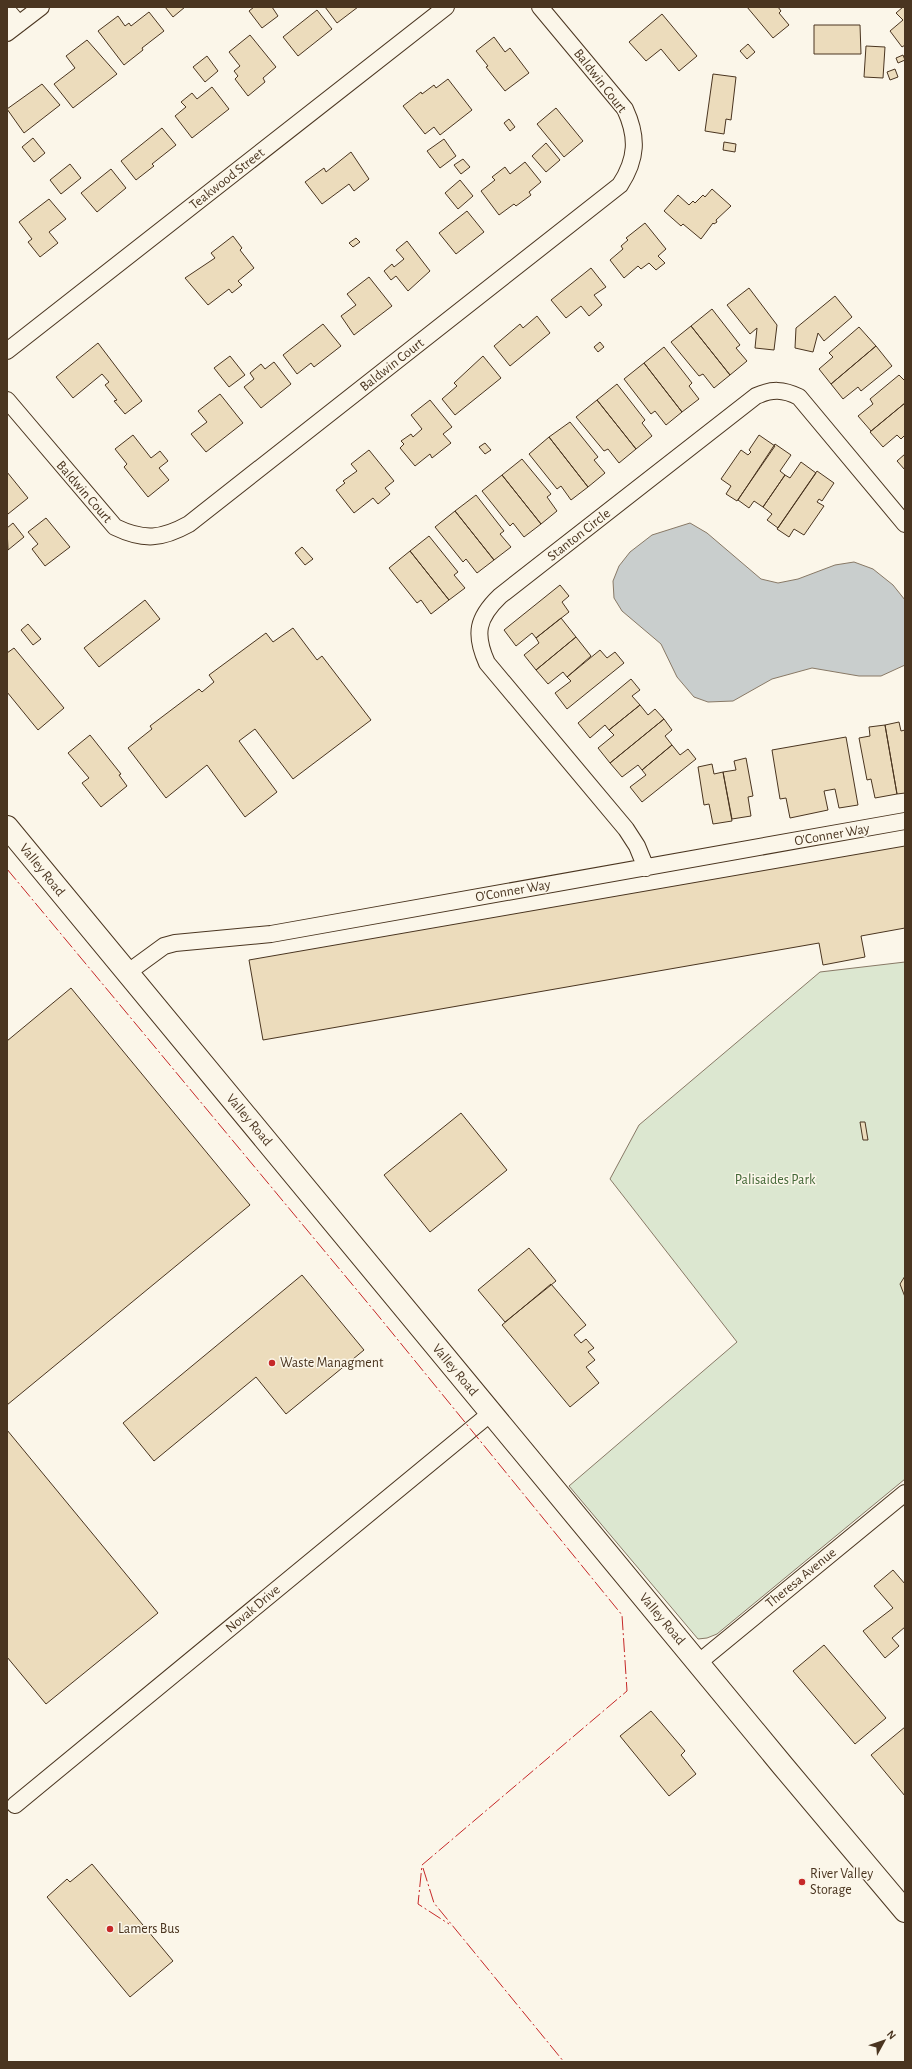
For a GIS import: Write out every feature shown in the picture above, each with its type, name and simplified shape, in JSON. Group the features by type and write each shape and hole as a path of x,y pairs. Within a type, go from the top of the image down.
{"main road":[{"name":"Valley Road","path":"7,827 905,1911"}],"street":[{"path":"7,10 13,29 41,7"},
{"name":"Teakwood Street","path":"7,351 446,7"},
{"name":"Baldwin Court","path":"7,400 115,527 128,534 153,537 170,534 189,524 620,185 629,169 634,154 635,140 631,122 625,109 540,7"},
{"name":"Stanton Circle","path":"646,868 637,846 626,829 487,663 480,647 479,634 480,623 485,612 500,596 750,401 769,390 780,390 799,397 905,524"},
{"name":"O'Conner Way","path":"127,973 164,946 175,943 271,934 905,822"},
{"name":"Novak Drive","path":"15,1805 491,1413"},
{"name":"Theresa Avenue","path":"698,1663 902,1502"}],"green space":[{"name":"Palisaides Park","path":"905,962 905,1479 717,1634 707,1638 698,1639 569,1486 737,1342 610,1179 639,1125 820,972"}],"shaded area":[{"path":"690,523 707,533 761,579 778,583 798,579 835,565 854,562 873,569 893,585 905,600 905,665 881,676 859,676 812,668 772,679 733,701 708,702 694,697 677,677 661,644 622,611 614,598 613,581 619,566 630,552 652,535"}],"building":[{"path":"165,7 185,7 173,17"},
{"path":"254,7 272,7 278,16 262,28 249,11"},
{"path":"325,7 358,7 337,23"},
{"path":"747,7 778,7 781,11 779,13 789,25 773,38"},
{"path":"905,7 905,45 902,47 890,31 903,20 896,13"},
{"path":"317,10 332,29 298,56 283,37"},
{"path":"149,12 164,31 142,48 143,50 124,65 98,31 118,16 125,26 129,23 131,26"},
{"path":"662,14 697,56 679,71 661,49 646,61 629,42"},
{"path":"814,25 860,25 861,54 814,54"},
{"path":"250,35 276,67 263,78 265,82 248,96 235,79 238,76 234,71 240,66 229,52"},
{"path":"494,37 505,52 510,48 529,73 505,91 486,67 488,66 476,51"},
{"path":"87,40 117,74 73,108 54,84 75,68 66,56"},
{"path":"748,44 755,52 747,59 740,51"},
{"path":"866,46 885,47 883,78 864,77"},
{"path":"903,55 905,60 898,63 896,58"},
{"path":"207,56 218,71 205,82 193,67"},
{"path":"895,69 898,77 890,80 887,72"},
{"path":"713,74 736,77 731,120 726,119 724,134 705,131"},
{"path":"448,79 472,110 440,135 434,127 425,134 403,106 421,92 422,94 434,85 436,88"},
{"path":"42,84 60,105 24,133 7,109"},
{"path":"212,87 229,109 192,138 175,116 186,107 181,102 192,93 197,99"},
{"path":"556,108 583,141 564,157 537,124"},
{"path":"509,119 515,127 510,131 504,123"},
{"path":"162,128 176,145 152,164 154,166 136,180 121,161"},
{"path":"33,138 45,153 34,162 22,147"},
{"path":"444,139 456,156 440,168 427,151"},
{"path":"724,142 736,144 735,152 723,150"},
{"path":"546,143 560,160 546,172 532,156"},
{"path":"351,152 369,179 354,191 349,184 322,204 305,182 324,168 326,172"},
{"path":"463,159 470,167 461,174 454,165"},
{"path":"525,162 541,182 529,192 531,195 516,206 514,204 499,215 481,191 495,180 492,177 505,167 510,174"},
{"path":"70,164 81,178 61,194 50,180"},
{"path":"111,169 126,188 97,212 81,193"},
{"path":"460,180 473,196 458,209 445,193"},
{"path":"712,189 731,206 716,220 717,222 714,224 713,223 701,239 683,224 681,226 664,211 678,195 689,205 693,201 695,203 703,195 705,197"},
{"path":"49,199 66,219 49,232 58,243 40,257 28,242 32,239 19,222"},
{"path":"467,211 484,232 456,254 439,233"},
{"path":"645,223 666,249 658,256 665,263 656,270 649,263 641,269 638,266 624,278 610,260 623,249 621,246 628,240 626,238"},
{"path":"233,236 242,248 240,250 254,268 238,281 242,285 232,293 229,289 208,305 185,278 215,258 211,253"},
{"path":"356,238 360,242 353,247 349,243"},
{"path":"407,241 430,271 408,291 396,276 391,280 384,271 392,264 394,267 404,259 396,250"},
{"path":"591,268 606,287 594,295 602,305 589,316 581,306 566,318 551,300"},
{"path":"369,277 392,306 354,335 341,316 356,305 347,294"},
{"path":"749,288 777,325 774,350 755,348 757,328 750,334 727,305"},
{"path":"835,296 852,317 824,341 818,333 813,352 795,348 796,328"},
{"path":"712,309 740,345 736,348 747,361 730,375 691,326"},
{"path":"537,316 550,333 510,366 494,346 520,324 523,328"},
{"path":"323,324 341,346 314,367 311,363 297,374 283,355"},
{"path":"691,326 730,375 714,388 703,374 699,376 671,342"},
{"path":"859,327 876,346 831,384 819,369 833,357 829,353"},
{"path":"600,342 604,347 598,352 594,347"},
{"path":"98,343 142,401 125,414 114,401 117,400 105,385 109,382 102,374 73,398 56,377"},
{"path":"876,346 892,366 861,391 858,387 843,399 831,384"},
{"path":"664,347 692,383 689,386 699,399 682,412 644,363"},
{"path":"230,356 245,375 229,387 214,368"},
{"path":"483,356 501,378 455,415 442,399 457,386 454,383"},
{"path":"274,362 291,384 261,408 244,387 254,379 250,373 261,364 265,369"},
{"path":"644,363 682,412 666,425 655,411 651,414 624,379"},
{"path":"899,375 905,381 905,403 871,431 858,416 873,404 870,399"},
{"path":"617,384 645,420 642,423 652,436 636,449 597,400"},
{"path":"220,394 243,423 206,452 191,434 207,422 198,411"},
{"path":"430,400 452,427 443,434 451,443 432,458 430,454 415,466 400,448 404,444 401,441 411,434 413,437 422,429 411,415"},
{"path":"597,400 636,449 619,463 608,449 604,451 576,417"},
{"path":"905,403 905,435 901,439 897,435 883,447 870,432"},
{"path":"570,422 598,457 594,460 605,473 588,487 549,437"},
{"path":"133,435 151,458 160,451 168,461 159,468 169,480 148,497 124,467 127,464 115,449"},
{"path":"759,435 775,446 737,501 726,494 731,486 721,479 741,450 748,455 751,452 749,450"},
{"path":"549,437 588,487 571,500 561,486 557,489 529,454"},
{"path":"485,443 491,450 485,454 479,447"},
{"path":"775,444 791,455 780,471 785,475 763,507 754,501 749,508 738,500"},
{"path":"369,450 394,481 385,488 390,494 378,504 373,498 354,513 336,490 345,483 343,481 357,471 351,464"},
{"path":"905,454 905,470 897,461"},
{"path":"522,459 551,494 547,497 557,511 541,524 502,475"},
{"path":"801,462 816,473 778,528 767,520 772,514 763,507 785,475 790,478"},
{"path":"817,471 834,483 822,501 819,499 817,502 824,506 804,535 794,529 789,537 777,529"},
{"path":"7,472 28,498 8,514 7,513"},
{"path":"502,475 541,524 524,537 513,523 510,526 482,491"},
{"path":"476,495 504,531 500,534 511,547 494,560 455,511"},
{"path":"455,511 494,560 477,573 466,559 463,562 435,527"},
{"path":"46,518 70,547 45,566 32,549 38,544 28,532"},
{"path":"13,523 24,537 8,550 7,528"},
{"path":"429,536 458,572 454,575 465,588 449,600 410,551"},
{"path":"302,547 313,559 305,565 295,553"},
{"path":"410,551 449,600 431,614 421,600 417,603 389,568"},
{"path":"560,585 569,596 562,602 569,612 536,638 532,633 516,646 504,630"},
{"path":"145,600 160,619 99,667 84,648"},
{"path":"561,618 576,637 536,670 524,655 539,643 536,638"},
{"path":"28,624 41,639 33,645 21,630"},
{"path":"293,628 317,660 322,656 371,720 293,779 255,729 239,741 277,792 245,817 207,765 166,798 128,748 152,729 150,726 199,689 202,692 214,682 209,675 266,633 273,642"},
{"path":"576,637 591,656 567,677 563,672 548,684 536,670"},
{"path":"14,648 64,708 38,730 7,692 7,653"},
{"path":"600,650 607,658 615,652 624,663 567,709 555,693 571,681 567,677"},
{"path":"631,679 640,690 632,696 640,705 609,730 605,725 590,738 578,723"},
{"path":"640,705 648,715 655,709 664,719 610,763 598,748 614,735 609,730"},
{"path":"664,719 672,730 665,736 672,745 642,770 638,765 622,777 610,763"},
{"path":"899,722 901,731 905,730 905,793 897,794 885,725"},
{"path":"885,725 897,794 875,798 871,779 867,780 859,738 870,736 869,727"},
{"path":"90,735 121,774 119,775 127,786 101,807 82,783 89,778 68,753"},
{"path":"846,737 858,805 839,808 835,789 824,791 828,810 790,818 786,798 780,799 772,750"},
{"path":"672,745 680,755 688,749 696,759 642,802 630,787 646,775 642,770"},
{"path":"746,758 753,796 748,797 751,816 732,819 723,772 736,770 734,761"},
{"path":"712,764 714,774 723,772 732,821 713,824 709,804 704,805 698,767"},
{"path":"905,846 905,928 861,936 865,957 823,965 819,943 263,1040 249,960"},
{"path":"71,988 250,1205 7,1405 7,1041"},
{"path":"461,1113 507,1170 430,1232 384,1175"},
{"path":"860,1122 865,1122 868,1140 863,1140"},
{"path":"529,1248 556,1281 505,1322 478,1290"},
{"name":"Waste Managment","path":"302,1275 364,1350 286,1414 256,1377 154,1461 123,1423"},
{"path":"905,1276 905,1297 900,1284"},
{"path":"551,1284 586,1325 574,1335 581,1343 586,1339 594,1348 588,1352 595,1360 586,1367 599,1383 570,1407 502,1325"},
{"path":"7,1430 158,1613 46,1704 7,1657"},
{"path":"893,1570 905,1584 905,1627 892,1638 899,1646 885,1658 863,1631 893,1608 874,1586"},
{"path":"824,1645 886,1718 855,1744 793,1671"},
{"path":"651,1711 685,1751 681,1755 696,1774 669,1796 620,1736"},
{"path":"905,1727 905,1796 871,1755"},
{"name":"Lamers Bus","path":"92,1864 173,1961 130,1997 47,1897 67,1879 70,1882"}],"power":[{"path":"7,869 376,1313 622,1615 627,1691 422,1865 418,1904 449,1924"},
{"path":"423,1868 434,1903 564,2062"}],"place":[{"name":"Waste Managment","path":"272,1363"},
{"name":"River Valley Storage","path":"802,1882"},
{"name":"Lamers Bus","path":"110,1929"}]}
